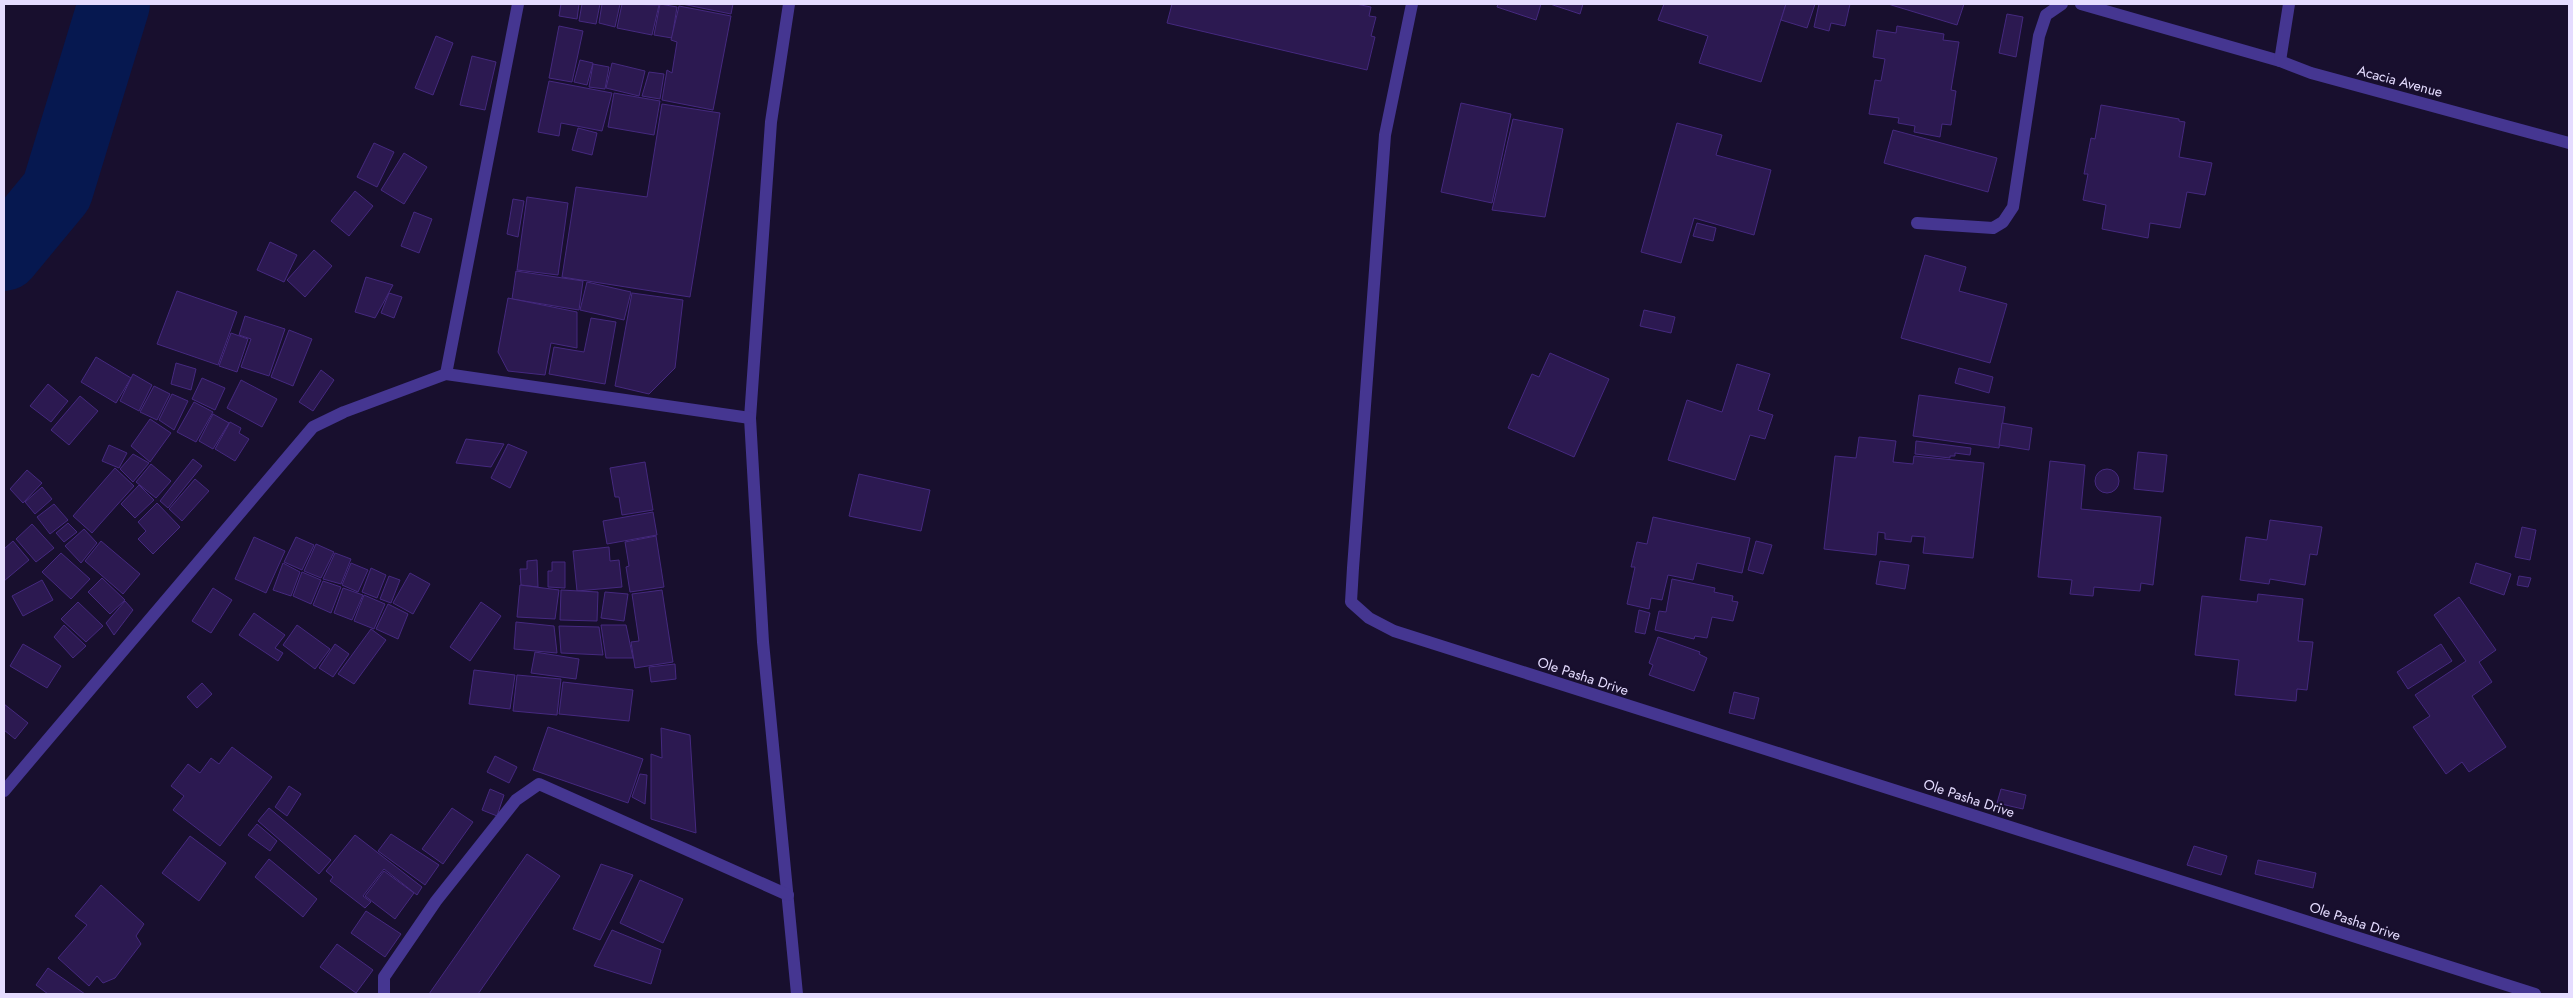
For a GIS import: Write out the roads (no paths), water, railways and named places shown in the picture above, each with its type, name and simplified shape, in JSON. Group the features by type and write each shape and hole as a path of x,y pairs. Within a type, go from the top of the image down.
{"street":[{"path":"446,374 518,4"},
{"path":"789,4 771,122 750,418 763,642 797,994"},
{"path":"1917,223 1993,228 2003,222 2013,207 2039,36 2046,16 2062,4"},
{"name":"Acacia Avenue","path":"2081,4 2280,61 2311,73 2569,143"},
{"path":"2280,61 2289,4"},
{"name":"Ole Pasha Drive","path":"1408,5 1385,135 1351,602 1368,618 1394,631 2535,994"},
{"path":"4,791 313,427 344,412 446,374 750,418"},
{"path":"384,994 384,977 436,901 516,800 539,784 788,895"}],"waterway":[{"path":"4,255 57,191 114,4"}]}
